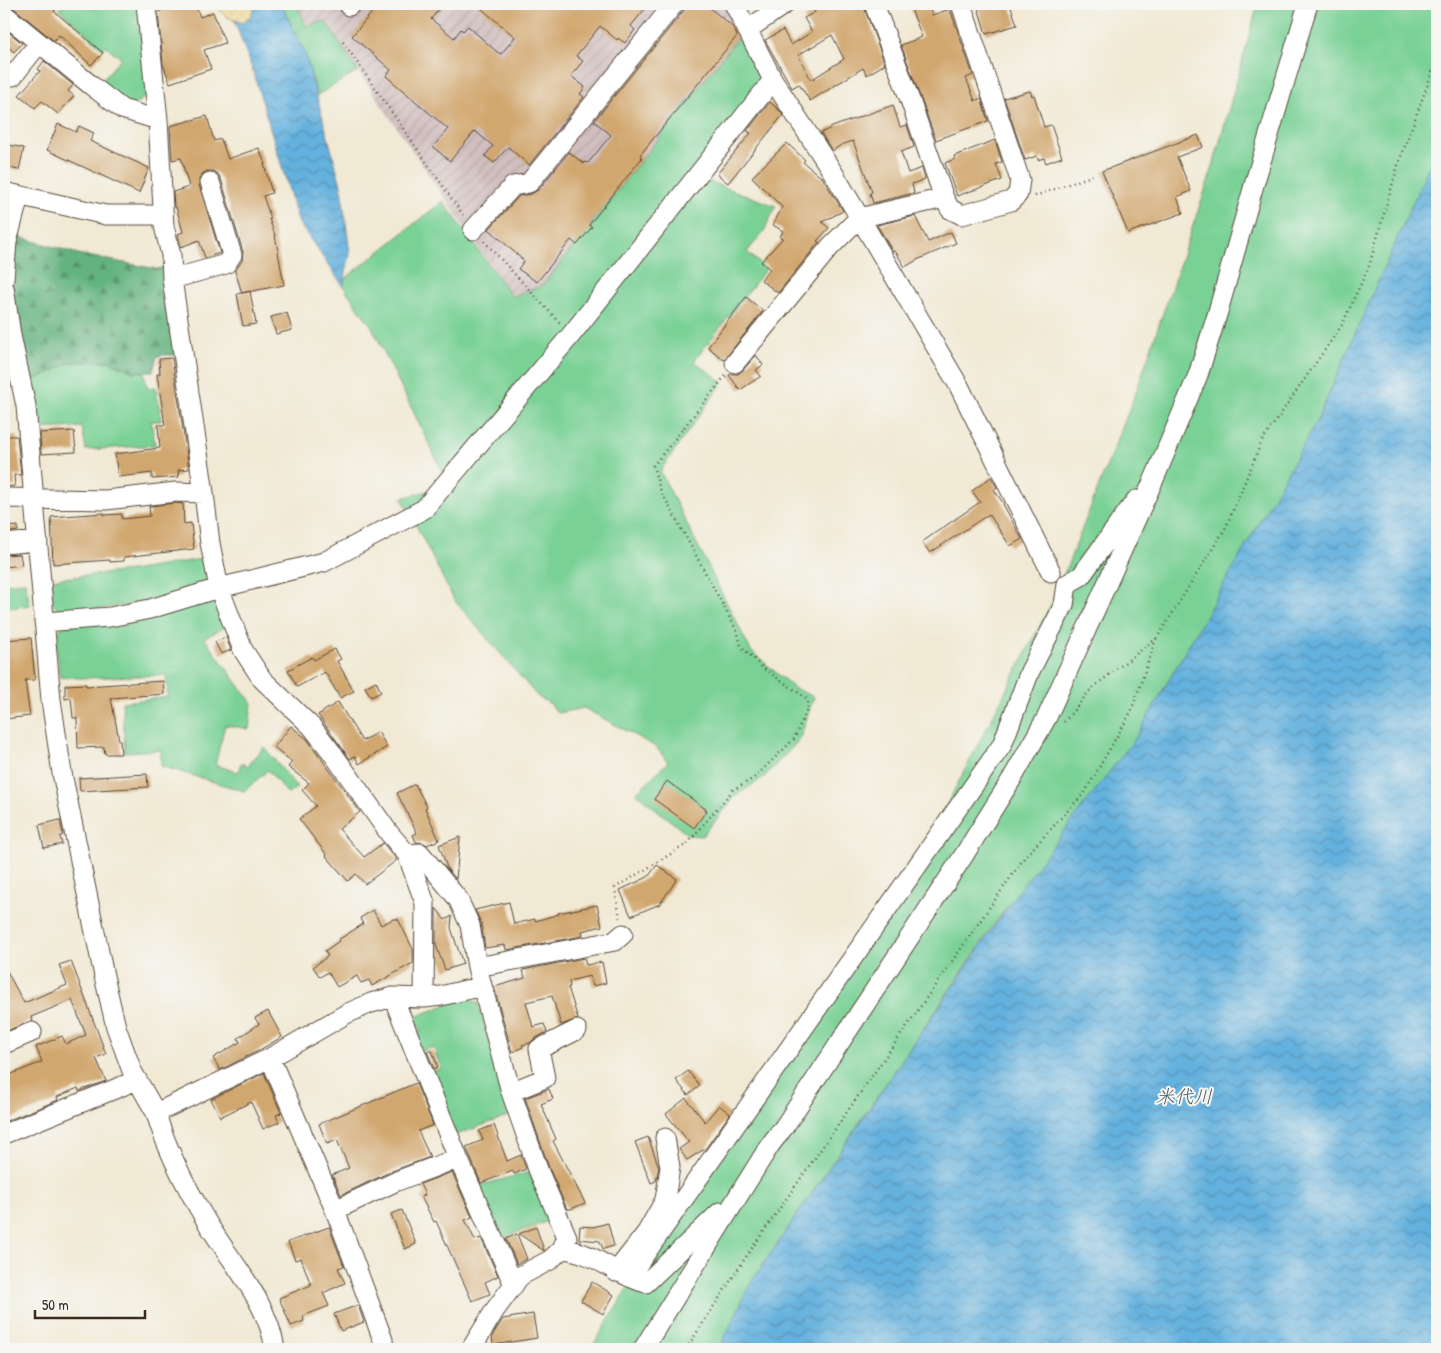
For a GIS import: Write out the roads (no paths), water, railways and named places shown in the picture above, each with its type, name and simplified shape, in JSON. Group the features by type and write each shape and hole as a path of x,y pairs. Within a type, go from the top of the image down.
{"street":[{"path":"146,4 158,120 164,226 171,255 172,279 210,543 220,588 243,650 262,679 312,727 389,833 407,854 425,903 424,998"},
{"path":"473,230 513,186 529,183 674,4"},
{"path":"734,4 773,80 834,174 959,386 1051,572"},
{"path":"747,30 785,4"},
{"path":"874,4 944,198 950,209 962,215 1011,200 1018,194 1020,180 961,4"},
{"path":"643,1349 770,1145 784,1127 964,855 1013,777 1047,717 1159,468 1198,375 1308,4"},
{"path":"4,14 122,109 158,120"},
{"path":"13,76 39,43"},
{"path":"44,622 110,617 150,609 220,588 324,562 424,509 571,335 773,80"},
{"path":"172,279 226,264 232,255 210,182"},
{"path":"4,279 11,194 106,215 163,215"},
{"path":"735,363 830,247 859,218 944,198"},
{"path":"4,287 11,335 26,406 51,700 62,772 114,1019 132,1071 156,1113 172,1156 207,1223 264,1312 274,1349"},
{"path":"622,1275 1002,745 1030,671 1064,605 1067,584 1081,576 1159,468"},
{"path":"4,498 106,500 176,492 204,493"},
{"path":"4,544 38,541"},
{"path":"407,854 420,853 458,899 470,926 477,967 511,1092 539,1172 567,1237 562,1249 550,1260 520,1276 494,1310 471,1349"},
{"path":"477,967 615,940 623,934"},
{"path":"156,1113 270,1058 346,1014 371,1003 393,997 424,998 482,986"},
{"path":"393,997 458,1158 514,1285"},
{"path":"511,1092 545,1078 539,1049 577,1030"},
{"path":"4,1044 32,1032"},
{"path":"270,1058 336,1210 384,1349"},
{"path":"4,1134 137,1080"},
{"path":"622,1275 665,1200 670,1167 665,1138"},
{"path":"336,1210 397,1181 458,1158"},
{"path":"562,1249 575,1250 597,1260 622,1275 646,1283 741,1192"}],"water":[{"path":"256,4 281,4 305,53 341,185 350,254 343,286 299,223 252,68 234,20 243,23 251,16"},
{"name":"米代川","path":"1437,148 1437,1349 719,1349 752,1281 910,1049 1020,889 1137,736 1316,423"}]}
